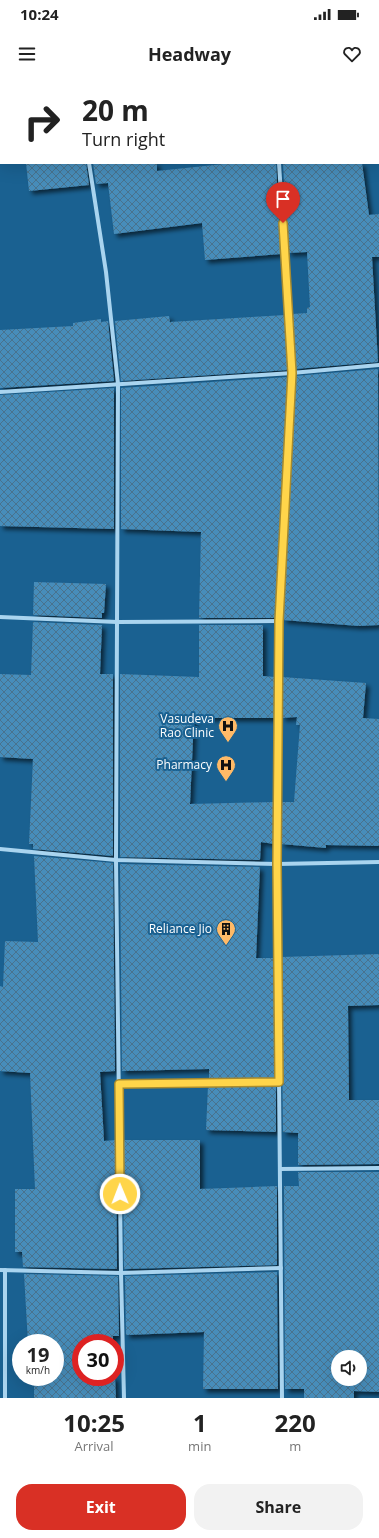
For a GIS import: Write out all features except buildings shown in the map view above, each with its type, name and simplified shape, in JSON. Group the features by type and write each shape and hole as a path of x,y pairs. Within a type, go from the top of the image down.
{"street":[{"path":"88,164 106,272 118,384 116,860 124,1398"},
{"path":"279,164 292,373 279,621 277,864 282,1398"},
{"path":"0,392 292,373 379,365"},
{"path":"0,617 117,622 279,621"},
{"path":"0,849 116,860 277,864 379,862"},
{"path":"119,1084 279,1082"},
{"path":"280,1169 379,1168"},
{"path":"0,1270 121,1274 280,1268"},
{"path":"5,1270 5,1398"}],"place":[{"name":"Vasudeva Rao Clinic","path":"228,743"},
{"name":"Pharmacy","path":"226,782"},
{"name":"Reliance Jio","path":"226,946"}],"route":[{"path":"120,1194 119,1084 279,1082 277,864 279,621 292,373 283,223"}]}
